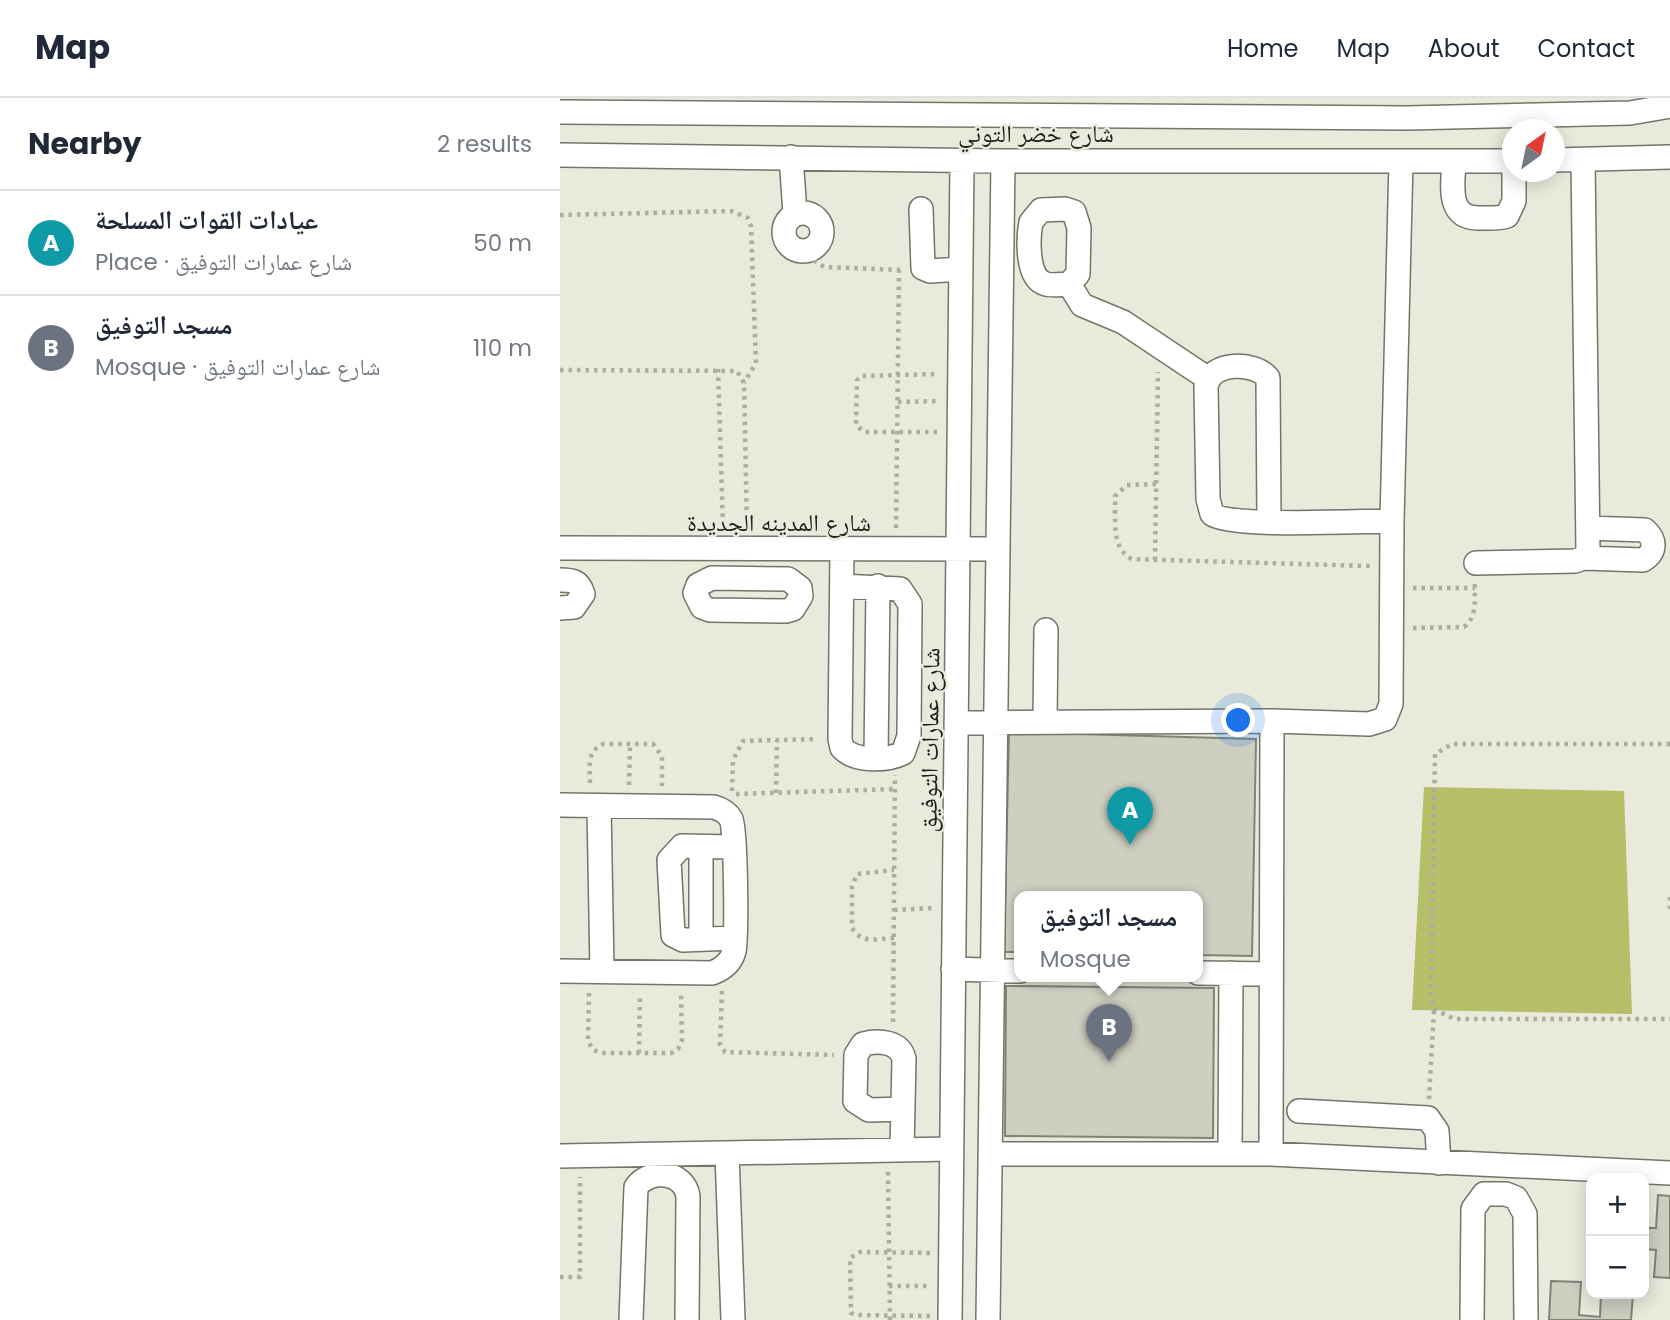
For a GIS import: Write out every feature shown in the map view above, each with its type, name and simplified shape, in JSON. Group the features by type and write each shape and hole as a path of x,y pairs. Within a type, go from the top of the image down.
{"street":[{"name":"شارع خضر التوني","path":"560,112 1558,107 1630,113 1670,106"},
{"name":"شارع خضر التوني","path":"560,155 962,161 1502,161"},
{"path":"792,157 795,213 813,214 820,222 819,244 811,251"},
{"path":"1565,160 1670,157"},
{"path":"1583,160 1588,528 1588,551 1584,558"},
{"name":"شارع عمارات التوفيق","path":"950,1318 962,161"},
{"path":"988,1320 1003,161"},
{"path":"1454,161 1453,203 1461,215 1468,218 1507,216 1514,201 1514,182"},
{"path":"956,723 1272,721 1369,724 1385,719 1391,704 1392,521 1401,162"},
{"path":"921,209 921,264 926,270 961,269"},
{"path":"1065,209 1074,212 1079,228 1078,274 1069,284 1046,285 1040,281 1031,261 1030,229 1034,215 1041,210 1065,209"},
{"path":"1002,262 1031,261"},
{"path":"1069,284 1082,305 1123,323 1207,378"},
{"path":"1269,521 1268,378 1262,371 1254,369 1222,367 1213,370 1207,378 1208,507 1218,519 1226,521 1269,521 1392,521"},
{"path":"1476,563 1575,561 1584,558 1643,560 1650,555 1654,545 1652,536 1645,530 1588,528"},
{"name":"شارع المدينه الجديدة","path":"560,548 998,550"},
{"path":"712,578 718,549"},
{"path":"842,549 840,739 847,754 855,758 885,757 903,753 909,736 911,604 900,589 842,586"},
{"path":"560,580 573,581 580,586 583,594 574,607 560,608"},
{"path":"878,586 885,757"},
{"path":"1045,721 1046,630"},
{"path":"1270,1154 1272,721"},
{"path":"560,804 731,806 734,847 734,938 730,960 723,969 712,973 560,971"},
{"path":"595,805 596,971"},
{"path":"734,847 682,846 669,860 670,930 677,939 734,938"},
{"path":"701,847 701,939"},
{"path":"953,969 1014,971"},
{"path":"1203,973 1271,974"},
{"path":"1230,1154 1231,973"},
{"path":"895,1150 903,1109 903,1052 893,1044 863,1044 856,1055 855,1101 858,1106 869,1110 903,1109"},
{"path":"1299,1111 1428,1118 1437,1131 1439,1163"},
{"path":"570,1156 661,1165 727,1153 951,1149"},
{"path":"727,1153 733,1320"},
{"path":"991,1154 1270,1154 1670,1173"},
{"path":"631,1320 636,1187 661,1165"},
{"path":"661,1165 687,1187 687,1320"},
{"path":"1472,1320 1473,1209 1484,1194 1484,1165"},
{"path":"1484,1194 1506,1194 1522,1207 1526,1320"}],"path":[{"path":"560,215 731,211 748,218 751,226 757,363 744,383"},
{"path":"811,251 815,261 824,267 926,270"},
{"path":"896,549 899,270"},
{"path":"1155,560 1158,346"},
{"path":"718,369 718,549"},
{"path":"560,370 737,371 744,383 747,549"},
{"path":"959,431 864,432 859,429 857,380 861,376 960,374"},
{"path":"898,402 960,401"},
{"path":"1156,484 1126,485 1115,496 1119,549 1132,559 1392,577 1475,587"},
{"path":"1392,628 1464,627 1474,616 1476,563"},
{"path":"840,739 743,741 733,760 731,806 776,793 895,789"},
{"path":"776,793 777,740"},
{"path":"595,805 592,750 603,744 653,744 661,751 663,806"},
{"path":"628,806 630,744"},
{"path":"1428,1118 1434,1009 1431,997 1435,754 1452,744 1670,744"},
{"path":"885,757 895,789 893,1044"},
{"path":"894,870 857,874 852,886 852,928 855,934 867,939 894,938"},
{"path":"1670,897 1670,911"},
{"path":"894,910 954,907"},
{"path":"723,969 720,1045 725,1052 856,1055"},
{"path":"596,971 588,1041 593,1049 602,1053 671,1054 678,1049 682,1040 681,972"},
{"path":"639,1053 640,972"},
{"path":"1434,1009 1454,1019 1670,1019"},
{"path":"890,1318 889,1253 895,1150"},
{"path":"560,1277 580,1277 570,1156"},
{"path":"950,1253 860,1252 850,1258 849,1307 856,1315 950,1318"},
{"path":"889,1286 950,1286"}],"green space":[{"path":"1424,787 1624,791 1632,1014 1412,1010"}],"building":[{"path":"1009,732 1256,739 1252,956 1203,955 1203,891 1014,891 1014,952 1004,952"},
{"path":"1006,986 1214,988 1213,1138 1005,1136"},
{"path":"1658,1195 1670,1196 1670,1278 1654,1277 1656,1250 1649,1249 1649,1228 1656,1228"},
{"path":"1551,1281 1581,1282 1579,1315 1600,1317 1601,1299 1633,1299 1631,1320 1549,1320"}],"place":[{"name":"عيادات القوات المسلحة","path":"1130,845"},
{"name":"مسجد التوفيق","path":"1109,1062"}]}
